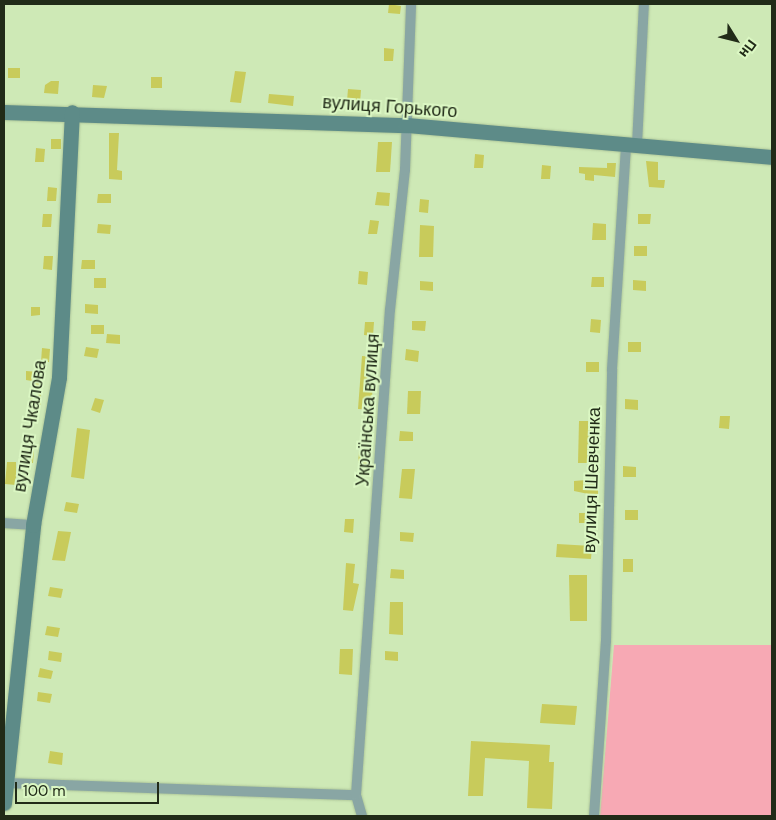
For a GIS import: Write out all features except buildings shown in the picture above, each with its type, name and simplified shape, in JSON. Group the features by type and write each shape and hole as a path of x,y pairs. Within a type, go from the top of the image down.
{"street":[{"name":"Українська вулиця","path":"362,816 356,795 406,126 411,4"},
{"name":"вулиця Шевченка","path":"594,816 606,641 611,406 644,4"},
{"name":"вулиця Горького","path":"4,112 72,112 406,126 772,157"},
{"name":"вулиця Чкалова","path":"4,803 33,525 59,377 72,112"},
{"path":"4,523 33,525"},
{"path":"5,783 356,795"}],"shaded area":[{"path":"614,645 772,645 772,816 600,816"}]}
